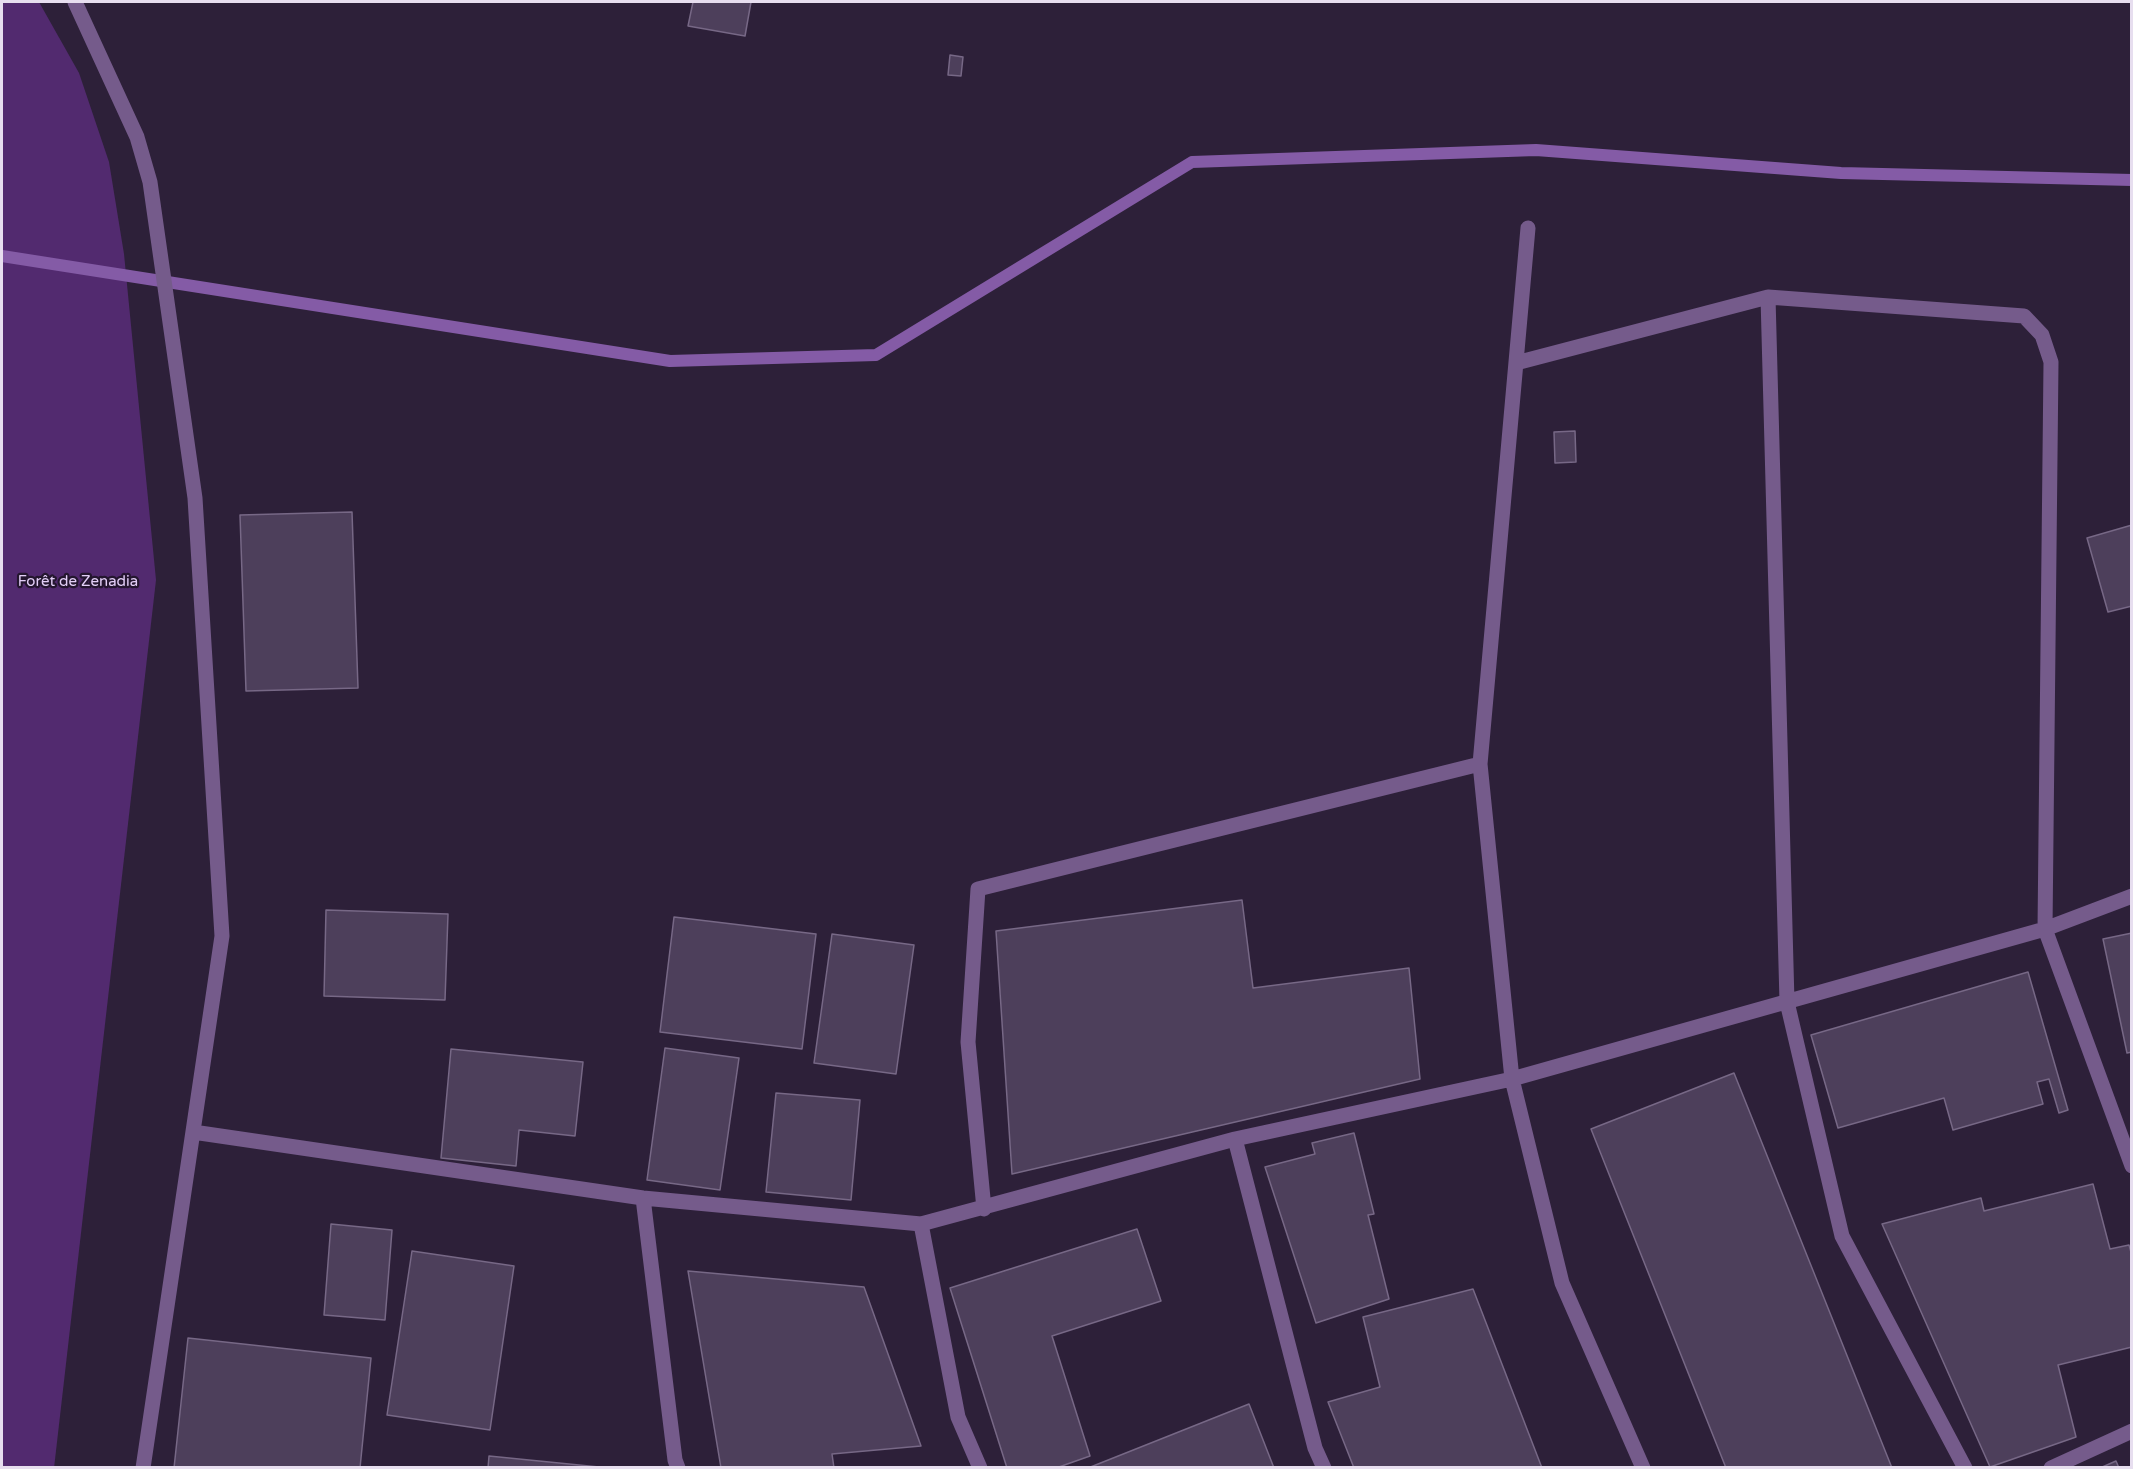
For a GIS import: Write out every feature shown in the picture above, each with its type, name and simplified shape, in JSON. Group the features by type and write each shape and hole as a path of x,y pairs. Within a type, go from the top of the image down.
{"street":[{"path":"75,2 136,137 150,182 195,498 222,936 143,1467"},
{"path":"1528,228 1480,764 1512,1079 1562,1283 1643,1467"},
{"path":"1516,363 1768,297 2024,316 2042,335 2051,362 2045,929 2132,1166"},
{"path":"1768,297 1787,1002 1842,1236 1965,1467"},
{"path":"984,1209 968,1042 978,889 1480,764"},
{"path":"193,1132 643,1198 921,1224 984,1209 1235,1139 1512,1079 2045,929 2132,896"},
{"path":"1235,1139 1315,1448 1324,1467"},
{"path":"643,1198 675,1460 678,1467"},
{"path":"921,1224 958,1417 980,1467"},
{"path":"2051,1467 2132,1431"}],"green space":[{"name":"Forêt de Zenadia","path":"2,2 39,2 79,73 109,162 124,254 156,580 54,1468 2,1467"}],"building":[{"path":"693,2 751,2 745,36 688,26"},
{"path":"950,55 963,57 961,76 948,75"},
{"path":"1575,431 1576,462 1555,463 1554,432"},
{"path":"352,512 358,688 246,691 240,515"},
{"path":"2132,525 2132,606 2108,612 2087,538"},
{"path":"1242,900 1253,988 1409,968 1420,1079 1012,1174 996,931"},
{"path":"326,910 448,914 445,1000 324,996"},
{"path":"674,917 816,934 802,1049 660,1032"},
{"path":"2132,933 2132,1052 2127,1053 2103,939"},
{"path":"832,934 914,945 896,1074 814,1063"},
{"path":"2028,972 2068,1110 2059,1113 2049,1079 2037,1082 2043,1104 1953,1130 1944,1098 1838,1128 1811,1035"},
{"path":"665,1048 739,1058 720,1190 647,1180"},
{"path":"451,1049 583,1062 575,1136 519,1130 516,1166 441,1158"},
{"path":"1734,1073 1892,1468 1726,1468 1591,1129"},
{"path":"776,1093 860,1100 851,1200 766,1192"},
{"path":"1354,1133 1374,1214 1368,1215 1389,1299 1316,1323 1265,1167 1315,1154 1312,1143"},
{"path":"2093,1184 2110,1249 2129,1245 2132,1256 2132,1347 2058,1365 2076,1437 1990,1467 1882,1224 1981,1198 1984,1211"},
{"path":"331,1224 392,1230 385,1320 324,1315"},
{"path":"1137,1229 1161,1301 1052,1336 1090,1456 1056,1468 1007,1468 950,1288"},
{"path":"412,1251 514,1266 490,1430 387,1415"},
{"path":"688,1271 864,1287 921,1446 832,1454 834,1468 721,1468"},
{"path":"1473,1289 1542,1468 1354,1468 1328,1402 1380,1387 1363,1317"},
{"path":"188,1338 371,1358 360,1468 174,1468"},
{"path":"1249,1404 1274,1468 1088,1468"},
{"path":"489,1456 599,1467 599,1468 488,1468"},
{"path":"2116,1461 2119,1468 2100,1468"}],"waterway":[{"path":"2,256 670,361 876,355 1192,162 1536,150 1841,173 2132,180"}]}
